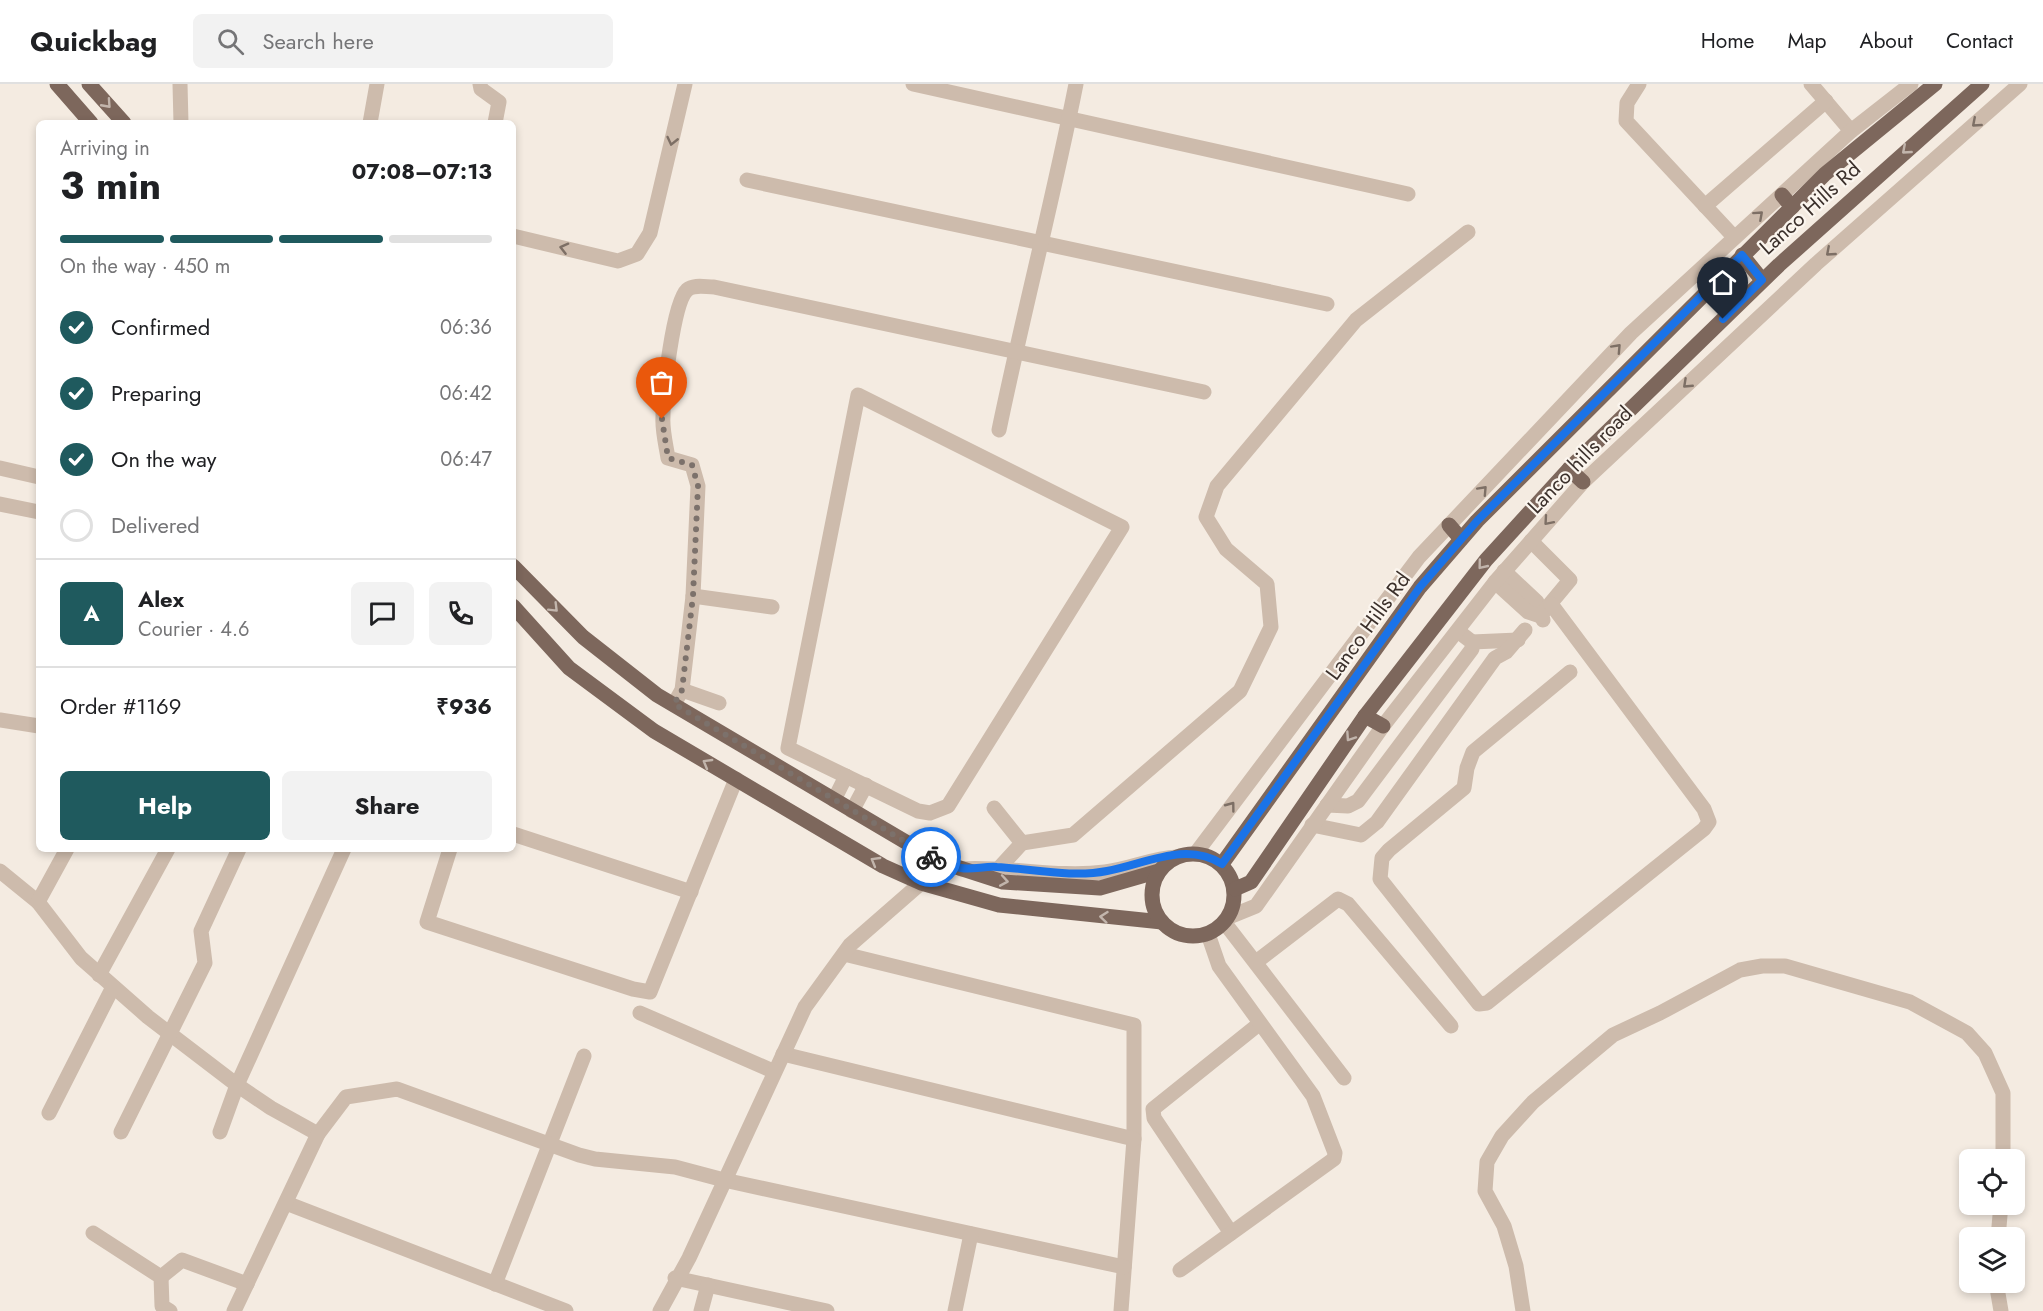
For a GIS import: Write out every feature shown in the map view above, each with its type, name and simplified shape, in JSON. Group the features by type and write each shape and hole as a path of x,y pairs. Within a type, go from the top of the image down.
{"main road":[{"path":"57,84 87,120"},
{"path":"89,84 121,120"},
{"name":"Lanco Hills Rd","path":"1222,864 1420,587 1461,539 1742,255 1787,201 1825,174 1935,84"},
{"name":"Lanco Hills Rd","path":"1235,889 1251,882 1365,716 1486,560 1569,469 1762,280 1982,84"},
{"path":"1742,255 1762,280"},
{"path":"1569,469 1583,482"},
{"path":"1449,525 1461,539"},
{"path":"516,569 583,637 657,695 938,861 1003,882 1100,888 1159,872"},
{"path":"516,609 569,668 654,732 883,866 921,883 999,905 1162,922"},
{"path":"1365,716 1383,726"},
{"path":"1196,853 1210,856 1222,864 1230,875 1235,889 1234,904 1226,920 1208,934 1183,936 1162,922 1155,912 1152,899 1153,885 1159,872 1177,856 1196,853"}],"street":[{"path":"180,84 182,120"},
{"path":"371,120 377,84"},
{"path":"480,84 481,89 499,102 496,120"},
{"path":"516,237 618,261 637,255 650,233 685,84"},
{"path":"913,84 1408,194"},
{"path":"999,430 1016,350 1043,244 1076,84"},
{"path":"1811,84 1851,131"},
{"path":"1196,853 1419,557 1631,333 1734,237 1787,201 1851,131 1911,84"},
{"name":"Lanco hills road","path":"1226,920 1256,906 1383,726 1500,577 1583,482 1816,264 2020,84"},
{"path":"1634,86 1627,103 1626,121 1734,237"},
{"path":"1705,206 1826,101"},
{"path":"747,180 1327,304"},
{"path":"1000,867 1022,843 1073,835 1240,691 1271,627 1267,584 1226,549 1206,517 1217,486 1356,320 1468,232"},
{"path":"674,704 682,690 693,596 698,486 692,465 668,458 662,419 667,364 685,292 693,286 714,287 1204,392"},
{"path":"858,395 1122,527 948,807 930,813 918,811 846,776 788,748 858,395"},
{"path":"0,468 36,476"},
{"path":"0,504 36,511"},
{"path":"1531,541 1570,580 1545,613"},
{"path":"1500,577 1537,602 1704,809 1708,822 1704,829 1487,1003 1479,1004 1380,879 1382,858 1464,788 1467,768 1473,752 1570,672"},
{"path":"693,596 772,607"},
{"path":"1312,825 1357,834 1366,832 1377,822 1495,658 1521,635 1472,642 1459,632"},
{"path":"1327,805 1348,806 1358,801 1470,651 1472,642"},
{"path":"682,690 719,703"},
{"path":"0,720 36,726"},
{"path":"834,800 846,776"},
{"path":"449,852 427,922 633,989 650,992 736,779"},
{"path":"852,811 866,785"},
{"path":"994,808 1022,843"},
{"path":"516,835 691,892"},
{"path":"38,902 65,852"},
{"path":"99,975 166,852"},
{"path":"121,1132 205,963 201,931 238,852"},
{"path":"220,1132 237,1084 343,852"},
{"path":"962,869 1000,867 1044,872 1106,872 1155,858 1177,856"},
{"path":"0,871 38,902 81,958 112,987 237,1084 271,1108 318,1134"},
{"path":"660,1311 675,1278 688,1258 804,1007 850,945 921,883"},
{"path":"1256,962 1338,898 1348,904 1451,1026"},
{"path":"1226,920 1344,1078"},
{"path":"1180,1270 1334,1159 1335,1154 1313,1096 1259,1024 1220,966 1208,934"},
{"path":"844,954 1134,1025 1134,1139 1121,1311"},
{"path":"1523,1311 1516,1266 1504,1227 1485,1191 1487,1162 1502,1136 1533,1102 1613,1035 1660,1013 1740,969 1785,966 1910,1002 1967,1033 1986,1053 2003,1093 2003,1149"},
{"path":"49,1113 112,987"},
{"path":"640,1013 773,1071"},
{"path":"1232,1233 1154,1119 1153,1109 1259,1024"},
{"path":"783,1054 1134,1139"},
{"path":"495,1284 584,1056"},
{"path":"234,1311 318,1134 346,1097 397,1089 548,1145 595,1159 675,1167 724,1180 1124,1267"},
{"path":"286,1203 566,1311"},
{"path":"93,1233 161,1277"},
{"path":"955,1311 971,1234"},
{"path":"161,1277 182,1260 247,1284"},
{"path":"161,1277 162,1306 170,1311"},
{"path":"675,1278 827,1311"},
{"path":"701,1311 708,1285"},
{"path":"1998,1293 2001,1311"}],"way so far":[{"path":"662,419 668,458 692,465 698,486 693,596 682,690 674,704 931,857"}],"route":[{"path":"931,857 962,869 995,867 1044,872 1106,872 1155,858 1196,853 1210,856 1222,864 1420,587 1477,521 1742,255 1762,280 1723,319"}]}
